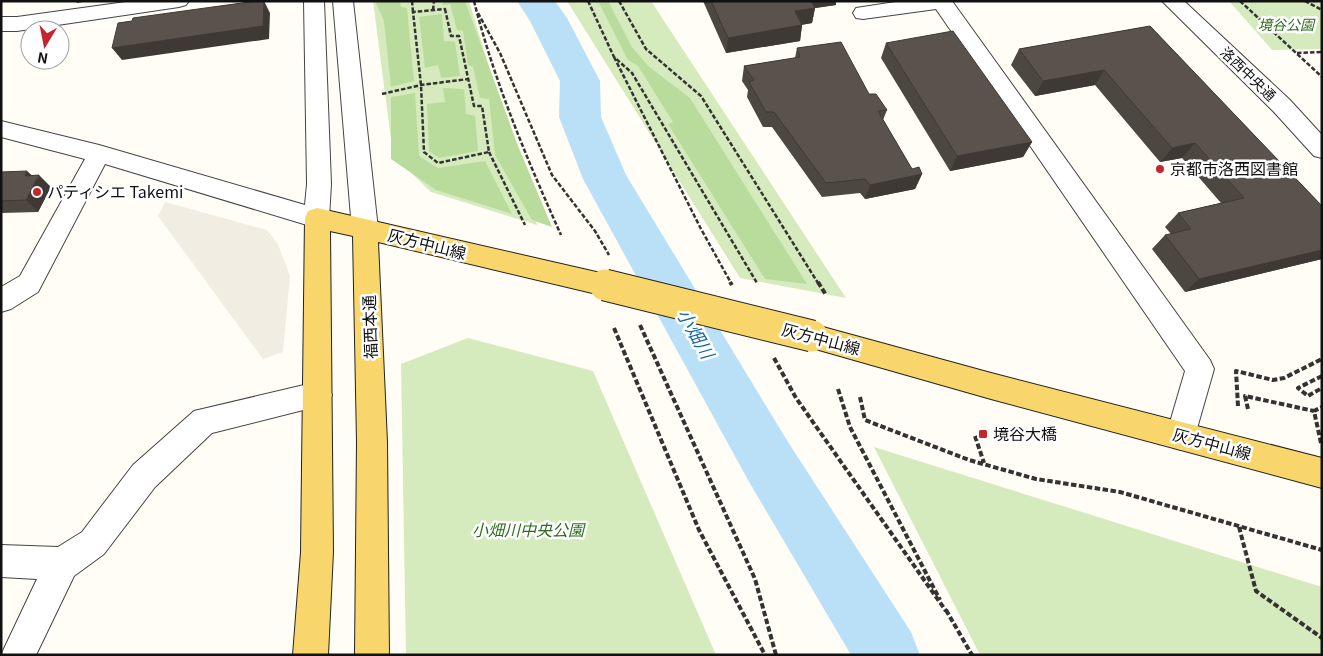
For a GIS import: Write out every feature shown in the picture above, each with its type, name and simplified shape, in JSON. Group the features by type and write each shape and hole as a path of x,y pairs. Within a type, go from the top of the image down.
{"main road":[{"name":"灰方中山線","path":"316,218 365,229 608,274 812,336 991,386 1322,473"},
{"path":"310,655 316,552 316,218"},
{"name":"福西本通","path":"365,229 370,312 374,501 372,655"}],"street":[{"path":"51,1 45,20 179,1"},
{"path":"1,129 99,154 316,218 319,184 314,1"},
{"name":"福西本通","path":"343,1 365,229"},
{"name":"洛西中央通","path":"1172,1 1282,106 1322,150"},
{"path":"862,13 900,4 941,2 1200,369 1181,436"},
{"path":"1,24 20,24"},
{"path":"1,301 29,284 99,154"},
{"path":"18,655 62,564 93,543 144,476 204,421 317,395"},
{"path":"1,561 62,564"}],"path":[{"path":"412,1 421,85 424,152 438,163 489,152"},
{"path":"433,10 434,1"},
{"path":"474,1 487,52 543,196 561,235"},
{"path":"588,1 614,57 632,73 757,283"},
{"path":"619,1 646,49 701,96 826,295"},
{"path":"1240,1 1322,77"},
{"path":"1305,1 1322,10"},
{"path":"413,12 446,9 450,36 459,36 474,106 482,106 489,152 525,225"},
{"path":"478,13 500,53 552,175 595,231 608,274"},
{"path":"1297,53 1322,52"},
{"path":"382,94 421,85 468,80"},
{"path":"639,322 653,357 756,579 776,655"},
{"path":"614,328 699,530 766,655"},
{"path":"1238,406 1236,371 1273,380 1284,378 1322,359"},
{"path":"1322,376 1298,388 1308,396 1322,388"},
{"path":"838,389 850,427 957,632 972,655"},
{"path":"1248,409 1245,396 1314,412 1322,407"},
{"path":"860,397 864,420 969,460 1036,478 1120,492 1322,550"},
{"path":"1314,412 1322,445"},
{"path":"975,436 984,463"},
{"path":"1239,527 1256,592 1322,638"}],"green space":[{"path":"373,1 469,1 537,225 431,192 393,155"},
{"path":"375,1 400,1 401,7 407,8 414,81 391,87 384,21"},
{"path":"443,1 465,1 518,146 552,227 532,220 495,155 489,99 480,98 473,67 468,65 463,31 457,30 450,4 443,5"},
{"path":"567,1 651,1 846,298 740,278"},
{"path":"598,1 608,1 632,47 648,66 690,98 807,284 765,279 668,124 673,122 638,66 628,60"},
{"name":"境谷公園","path":"1229,1 1322,1 1322,49 1272,50"},
{"path":"442,14 444,41 455,42 460,76 441,78 438,65 425,68 419,17"},
{"path":"443,88 464,89 466,114 475,116 478,151 439,158 429,151 427,104 445,102"},
{"path":"415,93 419,156 438,168 485,161 512,214 436,190 391,159 391,97"},
{"name":"小畑川中央公園","path":"468,338 593,371 716,655 406,655 401,364"},
{"path":"874,447 1322,587 1322,655 980,655"}],"shaded area":[{"path":"165,202 267,230 278,244 290,276 283,352 263,359 158,216"}],"building":[{"path":"264,1 263,26 112,48 118,23 132,21 133,18"},
{"path":"711,1 811,1 815,8 795,11 802,25 728,38"},
{"path":"1150,26 1322,206 1322,250 1199,279 1165,235 1191,229 1178,213 1244,198 1195,143 1172,148 1104,70 1043,81 1019,49"},
{"path":"953,31 1032,142 957,156 886,43"},
{"path":"841,42 869,94 876,94 887,110 878,111 912,169 919,167 922,174 870,185 865,179 826,183 774,112 766,112 749,82 754,80 744,66 800,57 797,48"},
{"path":"27,171 25,176 39,175 26,200 1,201 1,172"}],"waterway":[{"name":"小畑川","path":"535,1 548,18 580,81 580,117 605,179 768,461 888,655"}],"place":[{"name":"京都市洛西図書館","path":"1160,169"},
{"name":"パティシエ Takemi","path":"37,192"},
{"name":"境谷大橋","path":"983,434"}]}
